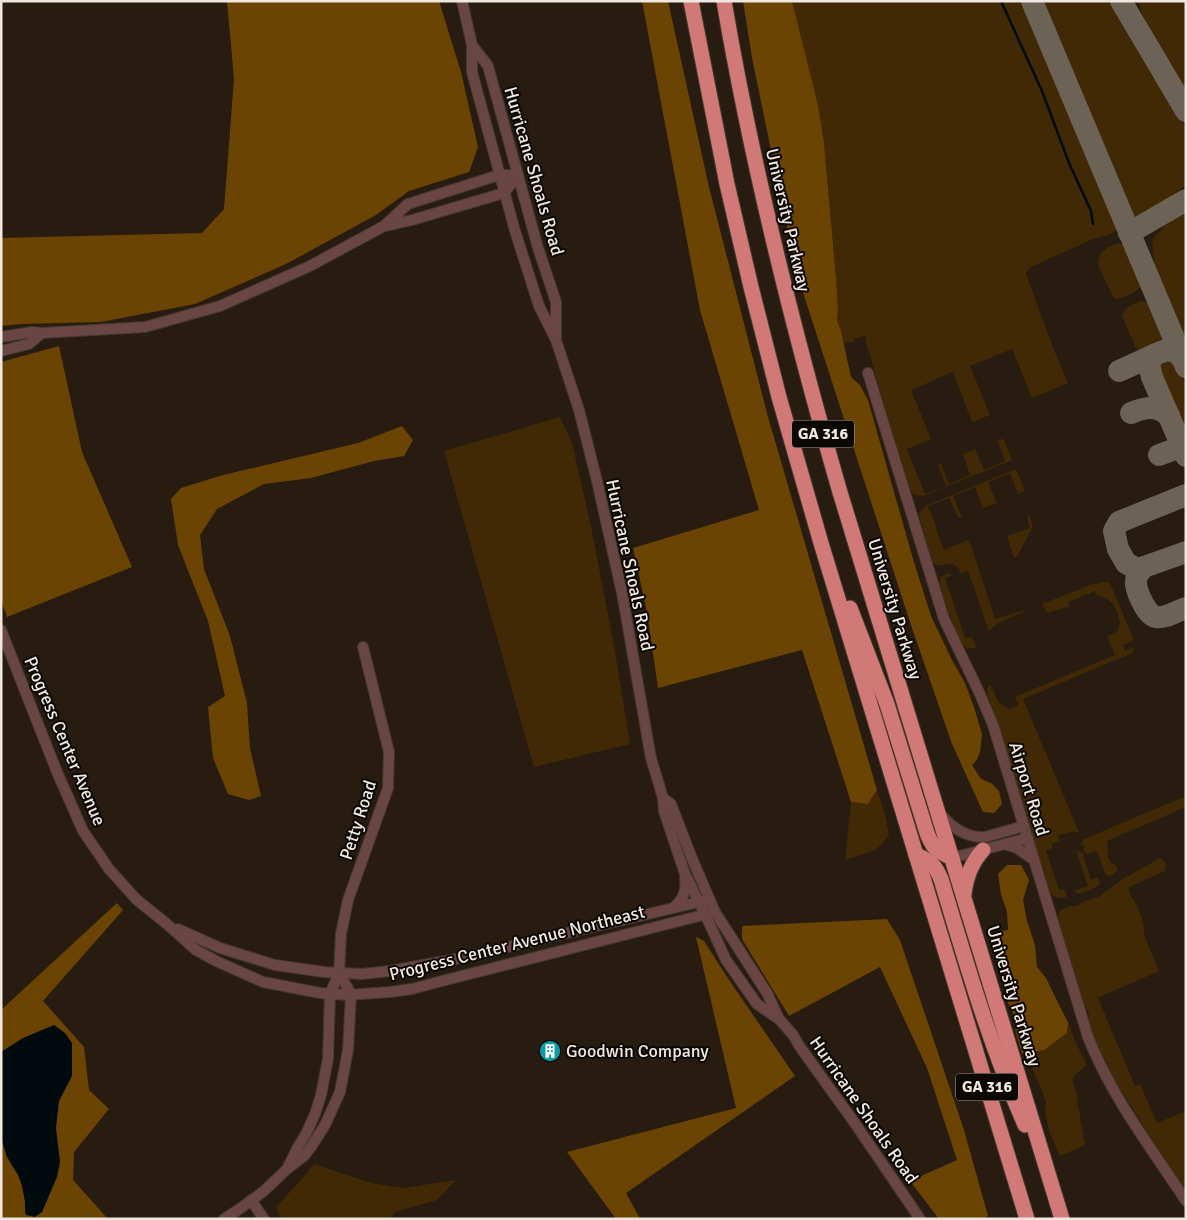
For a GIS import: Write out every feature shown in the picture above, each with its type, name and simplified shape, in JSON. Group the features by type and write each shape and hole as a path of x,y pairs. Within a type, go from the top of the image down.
{"highway":[{"name":"GA 316","path":"692,1 718,140 751,287 779,397 821,543 1027,1219"},
{"name":"University Parkway","path":"724,1 756,165 785,291 839,490 1062,1219"},
{"path":"821,543 838,576 887,704 927,833 932,845 941,853 952,858"},
{"path":"964,898 969,870 983,850"},
{"path":"916,856 927,860 936,867 989,1033 1016,1106 1046,1166"}],"street":[{"name":"Hurricane Shoals Road","path":"462,1 472,44 472,72 504,193 539,306 556,340 579,410 597,481 622,593 651,758 663,798 664,810 684,874 767,993 780,1020"},
{"name":"Hurricane Shoals Road","path":"472,44 488,66 538,248 556,302 556,340"},
{"path":"1,337 32,332 146,327 220,306 310,266 384,226 408,204 499,175 518,175"},
{"path":"384,226 412,220 504,193 518,175"},
{"path":"1,351 29,344 42,333"},
{"name":"Airport Road","path":"868,373 938,601 990,719 1096,1057 1108,1080 1186,1201"},
{"name":"Progress Center Avenue","path":"1,630 57,772 83,831 109,869 136,899 168,925"},
{"name":"Petty Road","path":"287,1169 306,1134 321,1095 328,1059 330,994 339,973 341,934 348,900 388,788 389,752 363,647"},
{"name":"Hurricane Shoals Road","path":"663,798 671,804 691,856 704,901"},
{"path":"937,809 952,826 966,834 979,838 985,838 1024,826"},
{"path":"952,858 1028,838"},
{"path":"1003,845 1017,848 1034,860"},
{"path":"673,908 680,900 686,888 684,874"},
{"name":"Progress Center Avenue Northeast","path":"168,925 227,951 275,965 324,972 362,974 456,959 704,901"},
{"name":"Hurricane Shoals Road","path":"710,913 713,932 726,960 757,1004 780,1020 793,1035 920,1219"},
{"name":"Progress Center Avenue Northeast","path":"168,925 196,950 264,982 311,992 351,994 412,989 710,913"},
{"path":"680,920 698,922 713,932"},
{"path":"339,973 351,994"},
{"name":"Petty Road","path":"224,1219 264,1191 304,1156 326,1125 340,1092 348,1050 351,994"},
{"path":"251,1200 264,1219"}],"shaded area":[{"path":"227,1 439,1 461,72 478,147 469,172 409,191 376,215 286,264 195,304 101,322 1,326 1,238 202,233 224,209 234,79"},
{"path":"642,1 668,1 709,187 768,417 877,790 868,804 851,802 802,650 658,688 647,612 633,548 759,510 700,310"},
{"path":"743,1 792,1 818,105 824,143 836,278 837,320 851,377 860,385 868,400 931,616 965,683 974,707 982,734 980,752 972,765 981,779 991,783 999,791 1002,804 994,813 983,812 952,744 911,625 796,271 752,58"},
{"path":"792,1 1024,1 1118,225 1115,231 1109,235 1093,239 1031,267 1026,274 1068,383 1032,398 1012,349 970,366 990,415 972,422 953,372 911,390 931,439 907,449 925,494 946,486 938,465 941,463 949,484 970,475 963,454 975,449 984,470 1005,461 997,440 1004,440 1012,460 923,496 914,495 910,490 865,339 866,337 864,335 854,339 854,342 844,343 837,320 836,278 824,143 818,105"},
{"path":"1040,1 1112,1 1186,128 1186,185 1133,222"},
{"path":"1138,1 1186,1 1186,96 1152,38"},
{"path":"1186,211 1186,348 1156,279 1152,240 1171,220"},
{"path":"1115,244 1122,244 1127,247 1141,282 1137,290 1117,299 1113,297 1098,265 1102,252"},
{"path":"1140,301 1149,304 1152,308 1157,317 1162,337 1152,347 1140,351 1137,350 1122,316 1126,308"},
{"path":"59,346 82,452 132,567 7,617 1,600 1,362"},
{"path":"1167,356 1176,362 1186,386 1186,432 1183,431 1156,367 1160,359"},
{"path":"560,417 572,443 591,526 615,651 630,744 534,767 444,451"},
{"path":"402,426 413,440 404,456 374,461 311,478 264,484 217,509 200,535 204,569 230,636 247,703 250,748 261,796 249,800 228,794 213,758 208,707 225,696 208,621 178,545 171,499 181,488 223,475 358,443"},
{"path":"1016,469 1025,491 1018,494 1010,473 988,482 997,503 983,508 975,487 953,496 962,517 958,518 949,498 928,506 944,550 968,540 995,619 1025,610 998,623 989,631 968,571 961,573 953,564 940,565 932,562 919,515 925,506"},
{"path":"1029,516 1033,526 1017,557 1014,558 1007,536 1030,528 1027,517"},
{"path":"949,573 951,576 945,578 965,638 972,637 975,648 966,648 961,642 946,605 939,582 942,576"},
{"path":"1104,581 1105,583 1109,581 1134,640 1123,645 1125,651 1134,647 1132,653 1023,699 1079,832 1076,833 1075,831 1058,835 1060,841 1052,844 1052,848 1046,851 1059,890 1065,890 1067,895 1066,897 1058,898 1050,893 1045,869 1042,867 1022,801 1023,797 1021,797 990,699 988,698 987,688 990,685 999,703 1010,709 1018,705 1015,697 1115,655 1107,637 1117,631 1120,622 1115,607 1110,601 1096,595 1095,591 1068,602 1070,606 1047,613 1042,604"},
{"path":"877,790 885,814 889,836 876,850 845,860 851,802 868,804"},
{"path":"1186,796 1186,807 1107,841 1107,855 1111,863 1116,865 1117,869 1109,877 1105,873 1097,851 1087,854 1083,849 1085,846 1081,844 1084,839"},
{"path":"1076,851 1084,853 1091,880 1097,878 1100,881 1099,885 1091,890 1077,894 1075,892 1076,889 1088,886"},
{"path":"1160,858 1166,863 1165,871 1129,887 1130,894 1140,914 1144,935 1159,971 1098,998 1135,1086 1140,1084 1157,1123 1186,1111 1186,1192 1106,1065 1108,1064 1104,1060 1093,1034 1089,1014 1084,1005 1058,918 1060,911 1063,909 1079,905 1100,896 1121,880"},
{"path":"1007,865 1021,865 1029,880 1023,900 1027,921 1035,945 1037,967 1046,978 1068,1022 1067,1033 1044,1050 1022,1054 1016,1033 1014,1016 1006,998 1007,985 996,960 994,946 999,931 1008,930 1007,912 1001,894 998,874"},
{"path":"117,903 123,910 43,1001 84,1047 89,1090 109,1109 74,1152 73,1180 108,1219 1,1219 1,1010"},
{"path":"887,919 900,940 964,1130 988,1216 982,1219 939,1219 910,1181 957,1160 927,1068 880,967 789,1016 742,939 742,926"},
{"path":"696,937 704,941 795,1076 626,1193 640,1219 616,1219 567,1152 736,1108"},
{"path":"1068,1022 1086,1063 1085,1067 1073,1079 1085,1145 1060,1156 1050,1133 1045,1113 1046,1101 1028,1059 1022,1054 1045,1049 1067,1033"},
{"path":"54,1025 65,1033 72,1043 72,1076 59,1101 56,1128 60,1162 57,1177 42,1212 35,1217 26,1215 22,1186 18,1175 7,1157 1,1138 1,1052 23,1038"},
{"path":"314,1164 371,1183 403,1188 456,1180 437,1200 395,1212 390,1219 281,1219 276,1207"}],"waterway":[{"path":"1001,1 1042,91 1069,163 1091,211 1093,224"}],"taxiway":[{"path":"1032,1 1186,367"},
{"path":"1121,1 1186,111"},
{"path":"1129,233 1186,200"},
{"path":"1181,357 1176,352 1166,350 1154,355 1149,365 1152,377 1186,456"},
{"path":"1119,371 1154,355"},
{"path":"1131,413 1151,408 1160,410 1169,416"},
{"path":"1159,455 1186,445"},
{"path":"1144,567 1137,569 1126,563 1118,549 1114,531 1119,522 1186,495"},
{"path":"1186,552 1144,567 1140,571 1136,582 1143,604 1153,616 1163,617 1186,608"}],"place":[{"name":"Goodwin Company","path":"550,1051"}]}
